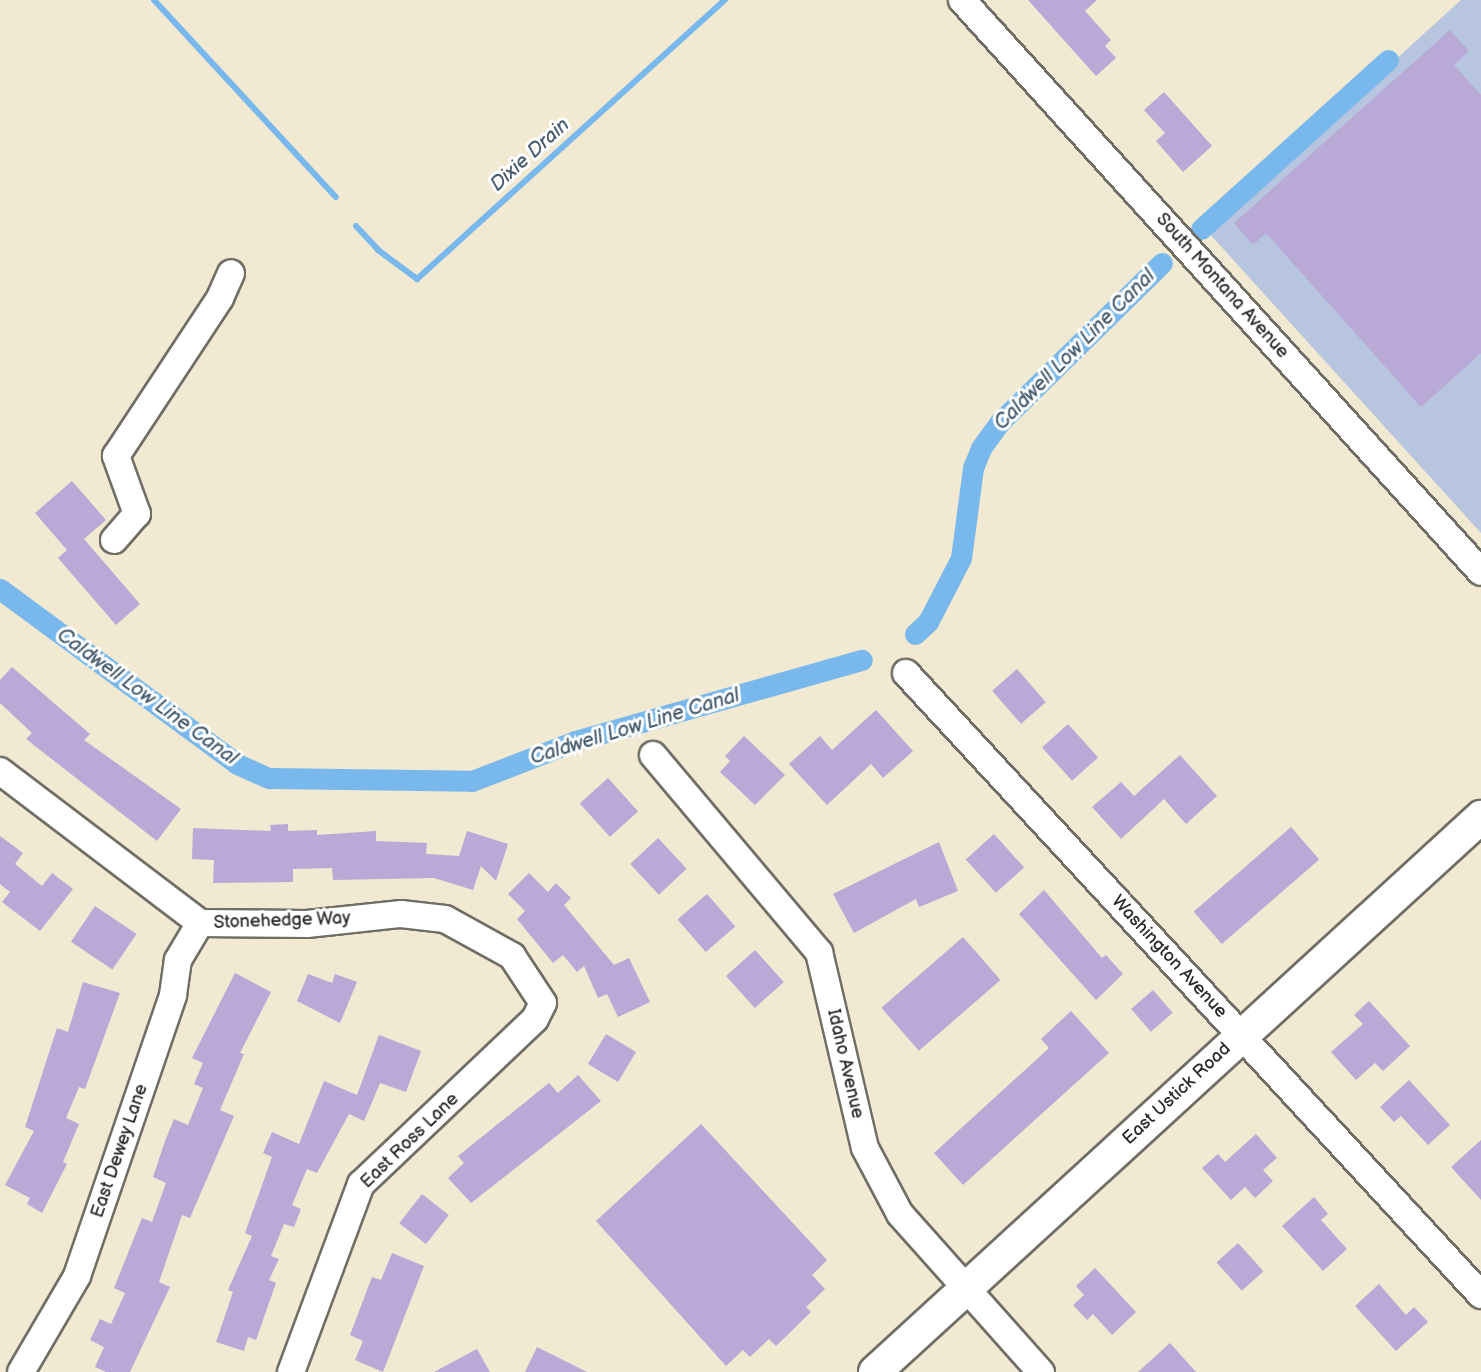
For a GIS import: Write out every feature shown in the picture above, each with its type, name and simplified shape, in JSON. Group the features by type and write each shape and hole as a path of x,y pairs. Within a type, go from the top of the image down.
{"main road":[{"name":"East Ustick Road","path":"876,1372 1481,817"}],"street":[{"name":"South Montana Avenue","path":"962,0 1481,572"},
{"path":"114,540 138,513 116,456 220,298 231,273"},
{"name":"Washington Avenue","path":"906,673 1481,1295"},
{"name":"Idaho Avenue","path":"653,754 819,952 865,1148 900,1214 1041,1372"},
{"name":"Stonehedge Way","path":"0,771 201,923 307,924 401,914 445,919 512,956 543,1003"},
{"name":"East Dewey Lane","path":"21,1372 77,1276 174,994 178,960 201,923"},
{"name":"East Ross Lane","path":"291,1372 361,1184 535,1019 543,1003"}],"shaded area":[{"path":"1461,0 1481,0 1481,533 1207,231"}],"building":[{"path":"1028,0 1097,0 1085,11 1111,40 1105,46 1116,58 1096,76"},
{"path":"1450,30 1469,51 1454,65 1481,95 1481,353 1421,407 1266,233 1253,245 1234,223"},
{"path":"1164,92 1212,146 1183,172 1156,141 1165,133 1144,110"},
{"path":"72,481 106,520 84,539 140,604 116,625 58,558 67,550 35,513"},
{"path":"12,667 90,734 84,740 181,809 157,841 26,739 32,733 0,703 0,680"},
{"path":"1017,669 1046,702 1021,724 992,691"},
{"path":"876,710 913,751 883,778 871,764 827,805 789,764 820,736 832,750"},
{"path":"1068,724 1098,757 1072,781 1042,747"},
{"path":"744,736 785,775 755,805 720,772 730,761 725,756"},
{"path":"1180,755 1217,796 1186,824 1164,799 1121,839 1092,807 1121,782 1134,796"},
{"path":"608,778 638,811 610,837 580,803"},
{"path":"288,824 288,831 317,830 317,835 376,831 376,841 427,843 426,854 459,856 467,831 508,844 496,881 481,866 473,890 434,878 333,880 332,868 293,869 293,882 213,883 214,860 192,859 193,828 271,831 270,825"},
{"path":"1291,827 1319,859 1222,944 1194,912"},
{"path":"994,834 1024,867 996,893 966,859"},
{"path":"0,836 23,853 15,864 42,886 52,873 73,889 40,931 2,902 10,892 0,884"},
{"path":"658,838 687,869 659,895 630,864"},
{"path":"939,842 958,891 919,907 916,899 854,933 833,894"},
{"path":"529,873 548,892 556,883 571,898 564,905 614,965 629,958 650,1002 618,1017 607,994 598,998 584,966 577,972 563,955 553,963 517,919 525,911 508,894"},
{"path":"1044,890 1102,958 1106,955 1123,974 1096,1000 1019,914"},
{"path":"707,894 735,926 706,952 678,920"},
{"path":"95,906 136,934 112,970 71,942"},
{"path":"963,937 1000,980 919,1051 881,1008"},
{"path":"755,950 784,982 755,1008 726,976"},
{"path":"235,973 271,992 240,1053 244,1054 220,1110 234,1116 190,1218 182,1215 159,1282 170,1287 130,1372 106,1372 95,1367 104,1347 90,1340 100,1319 111,1324 125,1293 114,1288 142,1218 152,1222 166,1183 153,1177 165,1141 174,1119 188,1125 203,1088 194,1084 203,1063 192,1058"},
{"path":"308,974 332,983 335,974 357,982 340,1023 297,1001"},
{"path":"83,982 120,993 85,1089 79,1087 66,1118 79,1124 63,1162 67,1164 42,1213 27,1204 30,1198 5,1185 34,1131 25,1127 57,1028 68,1032"},
{"path":"1153,990 1173,1013 1151,1032 1131,1009"},
{"path":"1369,1001 1410,1046 1383,1071 1375,1063 1356,1080 1331,1052 1363,1024 1354,1015"},
{"path":"1071,1011 1109,1053 963,1185 934,1153 1049,1048 1041,1039"},
{"path":"606,1034 636,1052 618,1082 588,1064"},
{"path":"379,1035 421,1051 406,1092 380,1083 364,1121 349,1114 317,1173 307,1169 292,1205 301,1209 294,1227 284,1224 271,1256 279,1259 269,1280 276,1283 256,1340 248,1337 244,1351 216,1342 233,1292 228,1290 252,1236 245,1233 272,1157 263,1153 272,1132 299,1144 324,1081 357,1095"},
{"path":"578,1075 601,1101 471,1203 448,1178 464,1163 458,1156 549,1083 558,1093"},
{"path":"1409,1080 1450,1125 1428,1145 1401,1116 1394,1122 1380,1107"},
{"path":"701,1124 827,1260 812,1275 825,1289 806,1307 811,1312 776,1346 769,1339 750,1357 743,1350 726,1366 596,1221"},
{"path":"1256,1134 1277,1158 1263,1170 1273,1181 1255,1198 1245,1187 1231,1200 1202,1168 1218,1154 1225,1162"},
{"path":"1481,1140 1481,1200 1451,1167"},
{"path":"422,1194 449,1215 426,1244 399,1223"},
{"path":"1314,1197 1328,1214 1321,1220 1347,1249 1323,1271 1282,1226"},
{"path":"1238,1243 1263,1271 1242,1291 1216,1262"},
{"path":"392,1253 424,1266 383,1372 355,1360 363,1341 350,1335 372,1277 381,1280"},
{"path":"1095,1268 1136,1312 1112,1335 1093,1314 1087,1320 1073,1305 1084,1295 1076,1286"},
{"path":"1379,1284 1406,1315 1414,1307 1428,1322 1396,1351 1355,1306"},
{"path":"1170,1343 1196,1372 1138,1372"},
{"path":"537,1347 587,1372 525,1372"},
{"path":"477,1349 490,1372 434,1372"}],"waterway":[{"name":"Dixie Drain","path":"154,0 336,197"},
{"name":"Dixie Drain","path":"356,226 378,250 417,279 725,0"},
{"name":"Caldwell Low Line Canal","path":"1201,229 1388,60"},
{"name":"Caldwell Low Line Canal","path":"915,634 928,622 961,558 973,468 981,448 1000,422 1162,263"},
{"name":"Caldwell Low Line Canal","path":"0,589 237,764 269,778 472,781 575,741 862,660"}]}
